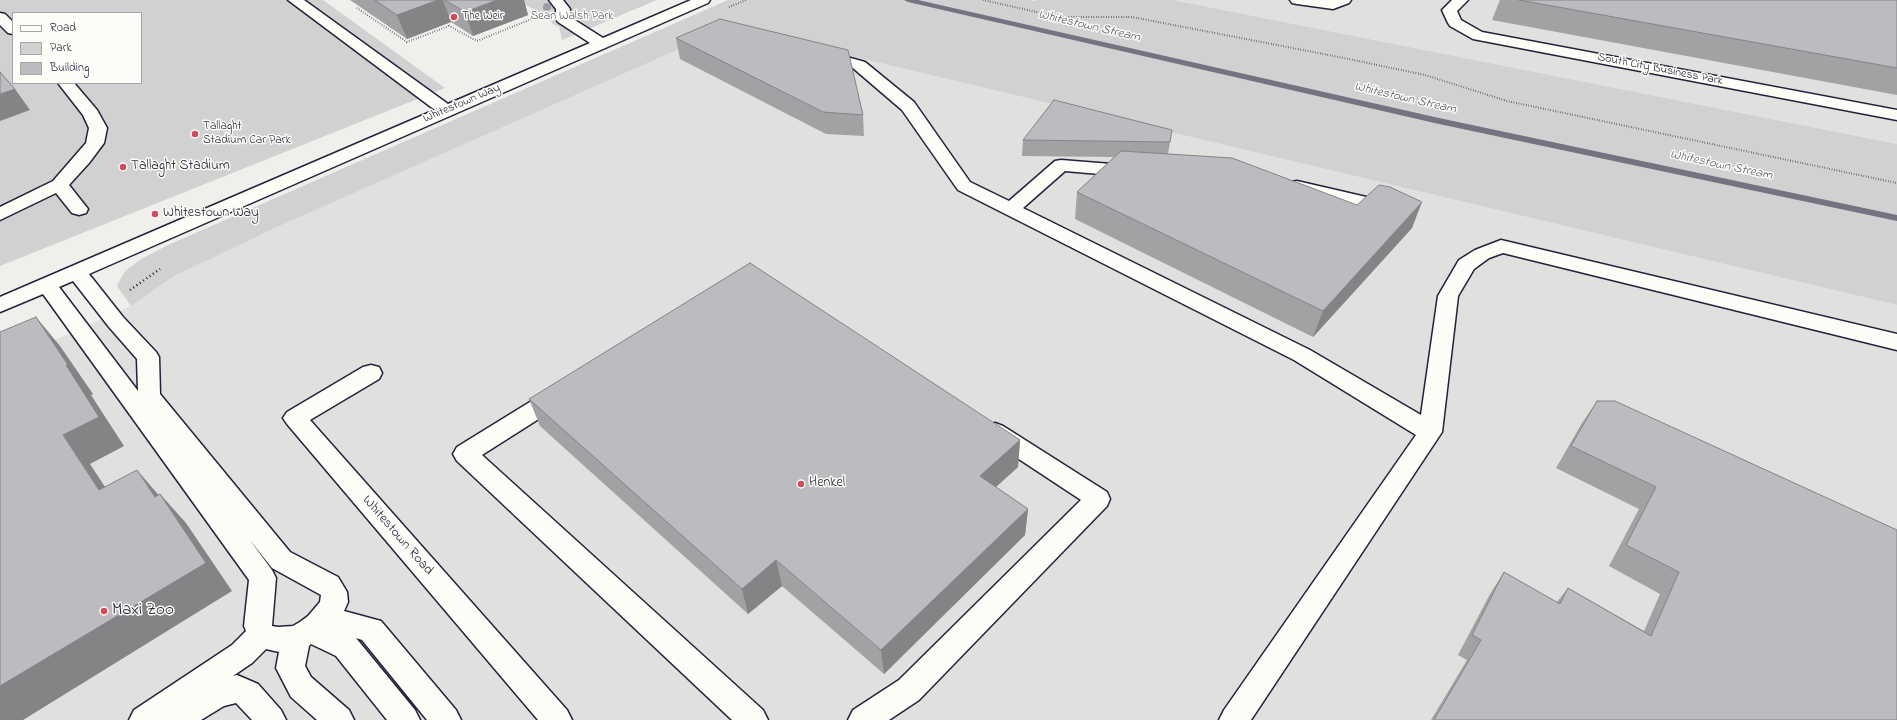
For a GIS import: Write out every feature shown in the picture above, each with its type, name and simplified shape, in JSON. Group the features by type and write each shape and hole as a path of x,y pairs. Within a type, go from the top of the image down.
{"street":[{"path":"295,0 446,111"},
{"path":"556,0 563,9 558,22 602,44"},
{"name":"Whitestown Way","path":"0,305 703,0"},
{"path":"1297,0 1333,5 1344,0"},
{"name":"South City Business Park","path":"1461,0 1449,10 1455,23 1478,36 1897,115"},
{"path":"0,17 12,29"},
{"path":"808,52 859,65 908,106 964,186 1302,355 1430,432"},
{"path":"0,214 59,186 95,143 98,128 91,114 67,84"},
{"path":"1011,209 1061,165 1111,170 1149,169"},
{"path":"1280,182 1381,206"},
{"path":"59,186 79,208"},
{"path":"1234,720 1430,432 1448,296 1466,265 1482,254 1501,246 1897,342"},
{"path":"76,272 116,322 148,357 149,396 281,560 329,585 334,592 334,602 310,629 290,668 301,686 339,720"},
{"path":"47,285 263,578 258,626 261,635"},
{"name":"Whitestown Road","path":"371,373 295,418 557,720"},
{"path":"578,382 465,454 753,720"},
{"path":"863,720 909,690 1098,499 978,421"},
{"path":"310,629 346,647 405,720"},
{"path":"261,635 278,640 310,629 371,630 446,720"},
{"path":"144,720 242,654 261,635"},
{"path":"174,720 214,696 227,690 237,689 248,694 271,720"}],"path":[{"path":"983,0 1059,17 1132,17 1425,75 1508,101 1897,183"},
{"path":"356,8 407,42 449,26 477,41 540,15"},
{"path":"368,22 381,18"}],"shaded area":[{"path":"1173,0 1897,0 1897,144"},
{"path":"729,27 1897,305 1897,720 0,720 0,365 131,306 176,274 275,228"}],"green space":[{"name":"Tallaght Stadium","path":"0,0 323,0 445,88 0,266"},
{"name":"Sean Walsh Park","path":"516,0 657,0 562,40 559,27 553,24 546,15"},
{"path":"728,0 1173,0 1897,144 1897,305 729,27 275,228 174,276 131,306 117,286 123,274 129,268 143,258 168,245"}],"building":[{"path":"375,0 438,0 397,15"},
{"path":"445,0 497,0 465,12"},
{"path":"1519,0 1897,0 1897,68"},
{"path":"720,19 848,50 863,115 823,112 676,38"},
{"path":"0,72 15,89 0,94"},
{"path":"1054,100 1172,130 1170,142 1023,140"},
{"path":"1121,151 1232,158 1357,205 1379,185 1390,187 1422,202 1323,311 1077,192"},
{"name":"Henkel","path":"750,263 1020,440 980,476 1028,509 881,650 776,560 742,589 529,399"},
{"path":"36,317 68,365 66,365 99,417 63,435 99,490 137,470 155,497 160,494 206,563 0,686 0,332"},
{"path":"1597,401 1615,401 1897,530 1897,720 1434,720 1481,640 1472,635 1504,572 1560,604 1568,588 1651,636 1679,572 1626,545 1656,487 1571,446"}],"waterway":[{"name":"Whitestown Stream","path":"908,0 1439,121 1897,218"}],"place":[{"name":"The Weir","path":"454,17"},
{"name":"Tallaght Stadium Car Park","path":"195,134"},
{"name":"Tallaght Stadium","path":"123,167"},
{"name":"Whitestown Way","path":"155,214"},
{"name":"Henkel","path":"801,484"},
{"name":"Maxi Zoo","path":"104,611"}]}
